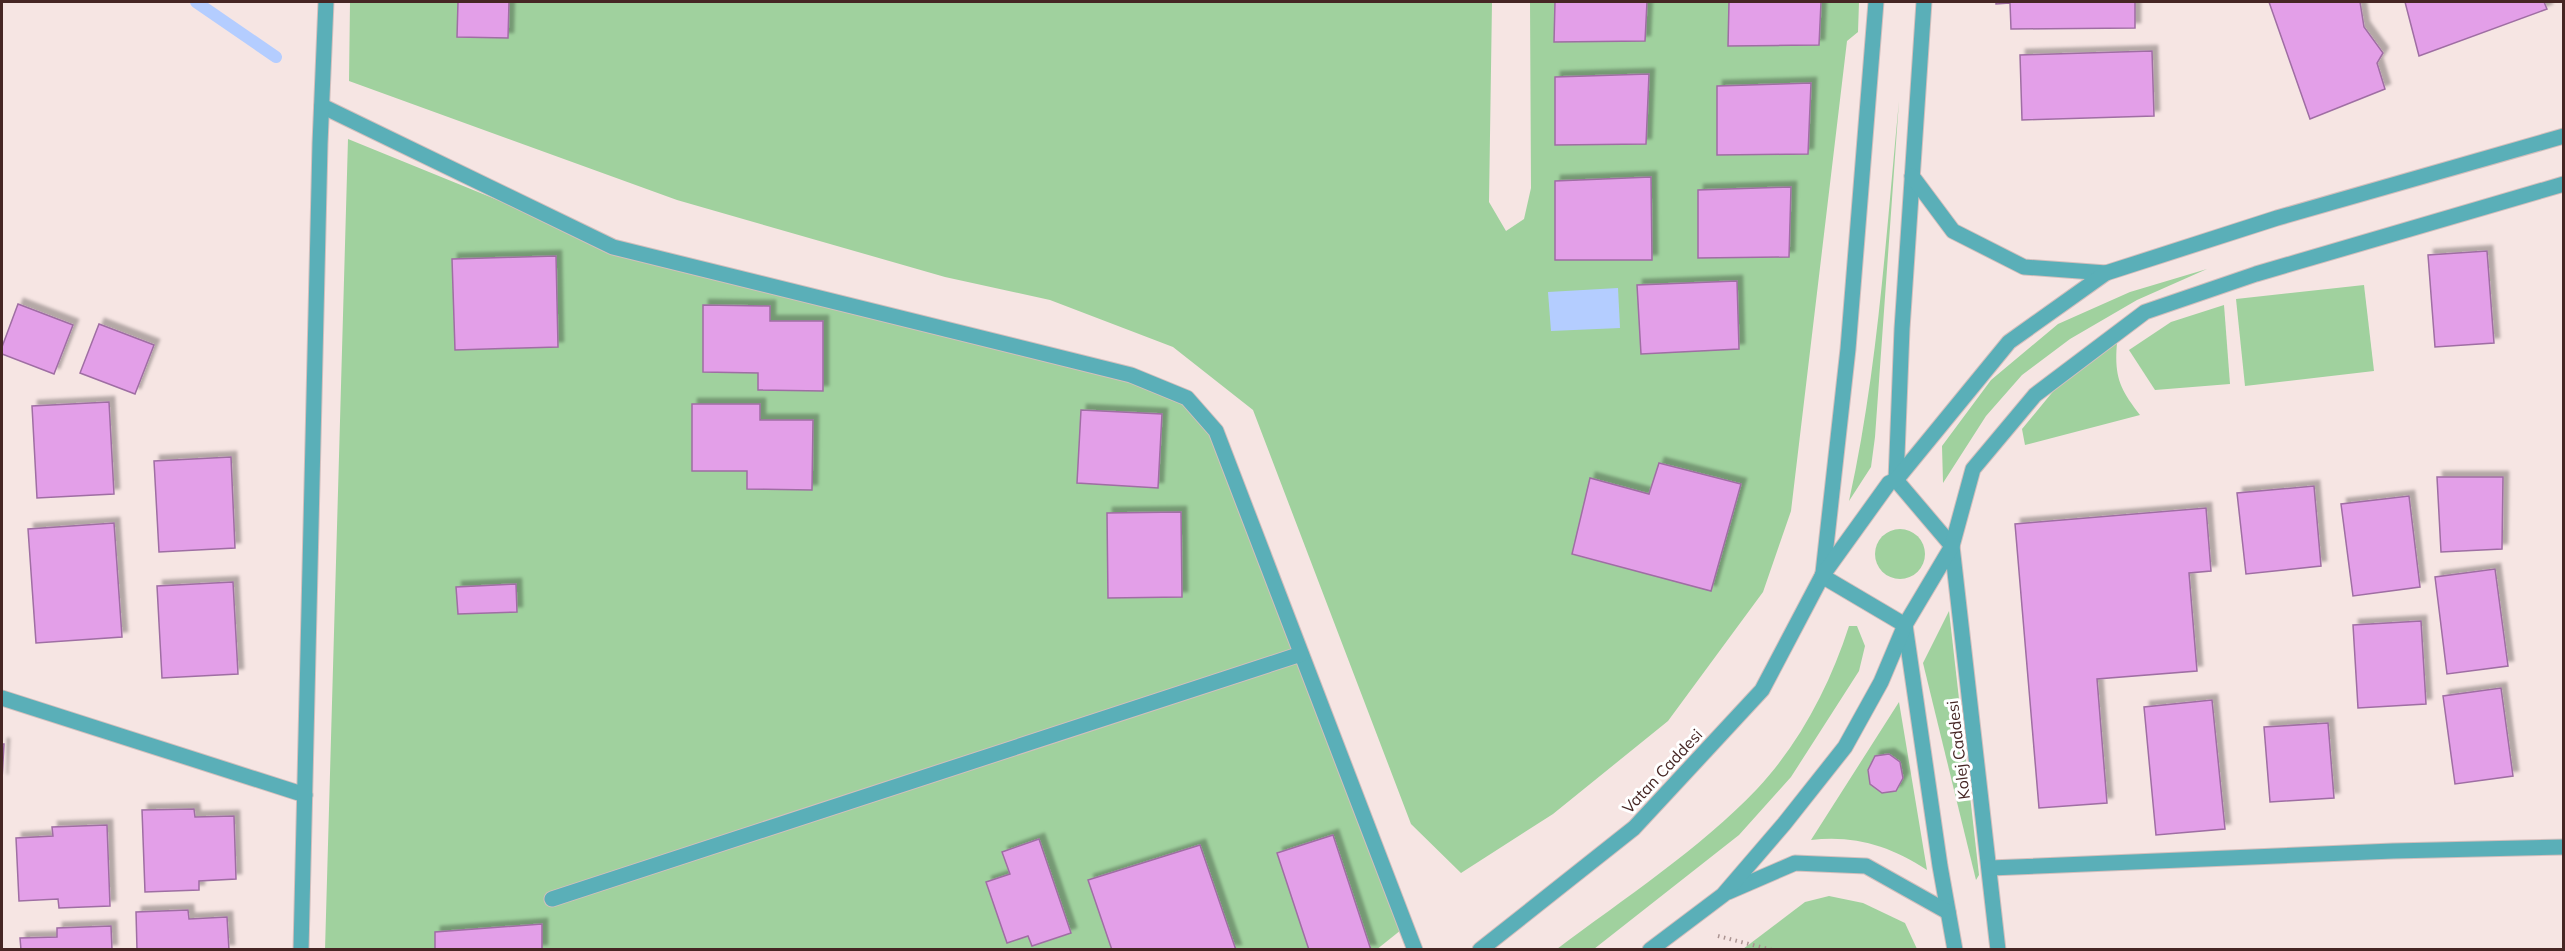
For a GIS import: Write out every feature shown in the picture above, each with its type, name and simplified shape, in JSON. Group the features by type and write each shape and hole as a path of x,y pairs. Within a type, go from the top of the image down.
{"street":[{"path":"301,950 326,2"},
{"path":"1822,576 1848,349 1876,2"},
{"path":"1924,2 1902,329 1896,480 1952,546"},
{"path":"322,106 613,247 1131,375 1187,398 1216,431 1415,950"},
{"path":"1822,576 1888,483 1896,480 2008,342 2106,273 2277,218 2564,136"},
{"path":"1912,176 1953,231 2024,267 2106,273"},
{"path":"1723,895 1784,825 1845,747 1881,682 1905,625 1952,546 1973,469 2035,395 2145,312 2256,274 2564,184"},
{"name":"Kolej Caddesi","path":"1952,546 1998,950"},
{"path":"1822,576 1905,625"},
{"name":"Vatan Caddesi","path":"1480,950 1634,828 1762,690 1822,576"},
{"name":"Kolej Caddesi","path":"1905,625 1940,866 1955,950"},
{"path":"552,899 1301,654"},
{"path":"2,698 304,795"},
{"path":"1990,868 2370,852 2564,847"},
{"path":"1650,950 1723,895 1795,863 1866,866 1948,912"}],"path":[{"path":"1679,927 1772,950"}],"green space":[{"path":"350,2 1492,2 1489,202 1506,231 1524,219 1531,188 1530,2 1859,2 1858,32 1847,41 1791,511 1763,592 1668,721 1553,814 1461,873 1411,824 1253,410 1173,347 1050,300 945,277 677,200 349,81"},
{"path":"1899,101 1875,437 1871,467 1849,501 1874,352"},
{"path":"348,139 613,247 1131,375 1187,398 1216,431 1406,926 1376,950 325,950"},
{"path":"2207,269 2137,300 2070,339 2022,375 1986,416 1943,483 1942,446 1991,380 2058,324 2130,292"},
{"path":"2364,285 2374,371 2245,386 2236,299"},
{"path":"2224,305 2230,384 2155,390 2129,350 2171,322"},
{"path":"2117,343 2120,382 2140,415 2025,445 2022,429 2055,389"},
{"path":"1900,529 1909,531 1920,540 1925,554 1923,563 1914,574 1900,579 1891,577 1880,568 1875,554 1877,545 1886,534"},
{"path":"1949,611 1979,875 1976,880 1923,663"},
{"path":"1849,626 1857,626 1865,646 1859,671 1791,777 1739,835 1594,949 1557,949 1686,853 1757,789 1787,752 1812,712 1833,670"},
{"path":"1899,702 1927,870 1899,854 1872,844 1842,839 1811,840"},
{"path":"1829,896 1863,903 1905,923 1917,949 1743,949 1805,902"}],"water":[{"path":"1618,288 1620,328 1551,331 1548,292"}],"building":[{"path":"458,2 509,2 508,38 457,37"},
{"path":"1555,2 1647,2 1645,41 1554,42"},
{"path":"1729,2 1821,2 1819,45 1728,46"},
{"path":"1996,2 2135,2 2135,28 2011,29 2010,3 1996,4"},
{"path":"2269,2 2360,2 2364,27 2383,53 2377,63 2385,89 2310,119"},
{"path":"2405,2 2544,2 2547,9 2419,56"},
{"path":"2152,51 2154,116 2022,120 2020,55"},
{"path":"1649,74 1646,144 1555,145 1555,77"},
{"path":"1811,83 1808,154 1717,155 1717,86"},
{"path":"1651,177 1652,260 1555,260 1555,181"},
{"path":"1791,187 1789,257 1698,258 1698,190"},
{"path":"2487,251 2494,343 2435,347 2428,255"},
{"path":"556,256 558,347 455,350 452,259"},
{"path":"1737,281 1739,349 1641,354 1637,285"},
{"path":"18,304 73,325 54,374 2,354 2,347"},
{"path":"703,305 770,306 770,321 823,321 823,391 758,390 758,373 703,372"},
{"path":"99,324 154,345 135,394 80,373"},
{"path":"109,402 114,494 37,498 32,406"},
{"path":"692,404 760,404 760,420 813,420 812,490 747,489 747,471 692,471"},
{"path":"1081,410 1162,414 1158,488 1077,483"},
{"path":"231,457 235,548 159,552 154,461"},
{"path":"1659,463 1741,484 1711,591 1572,554 1590,478 1649,494"},
{"path":"2437,477 2503,477 2502,549 2441,552"},
{"path":"2314,486 2321,566 2246,574 2237,493"},
{"path":"2409,496 2420,587 2353,596 2341,504"},
{"path":"2206,508 2211,571 2189,573 2197,671 2097,679 2107,803 2039,808 2015,524"},
{"path":"1181,512 1182,597 1108,598 1107,513"},
{"path":"114,523 122,637 36,643 28,529"},
{"path":"2495,569 2508,666 2447,674 2435,577"},
{"path":"233,582 238,674 162,678 157,586"},
{"path":"516,584 517,612 458,614 456,587"},
{"path":"2421,621 2426,704 2358,708 2353,625"},
{"path":"2501,688 2513,776 2455,784 2443,696"},
{"path":"2212,700 2225,829 2156,835 2144,707"},
{"path":"2328,723 2334,798 2270,802 2264,727"},
{"path":"2,744 4,744 2,780"},
{"path":"1889,754 1900,762 1903,778 1896,791 1882,793 1870,784 1868,770 1875,756"},
{"path":"194,809 195,817 234,816 236,879 199,881 199,890 145,892 142,810"},
{"path":"107,825 110,906 59,908 58,899 19,901 16,838 53,836 52,827"},
{"path":"1333,835 1371,950 1309,950 1277,853"},
{"path":"1039,839 1071,933 1032,946 1028,936 1007,943 986,882 1010,874 1002,852"},
{"path":"1200,845 1236,950 1112,950 1088,880"},
{"path":"188,910 189,919 227,917 229,950 137,950 136,912"},
{"path":"542,924 542,950 435,950 435,932"},
{"path":"111,926 112,950 21,950 20,938 57,937 57,928"}],"waterway":[{"path":"196,2 276,57"}]}
